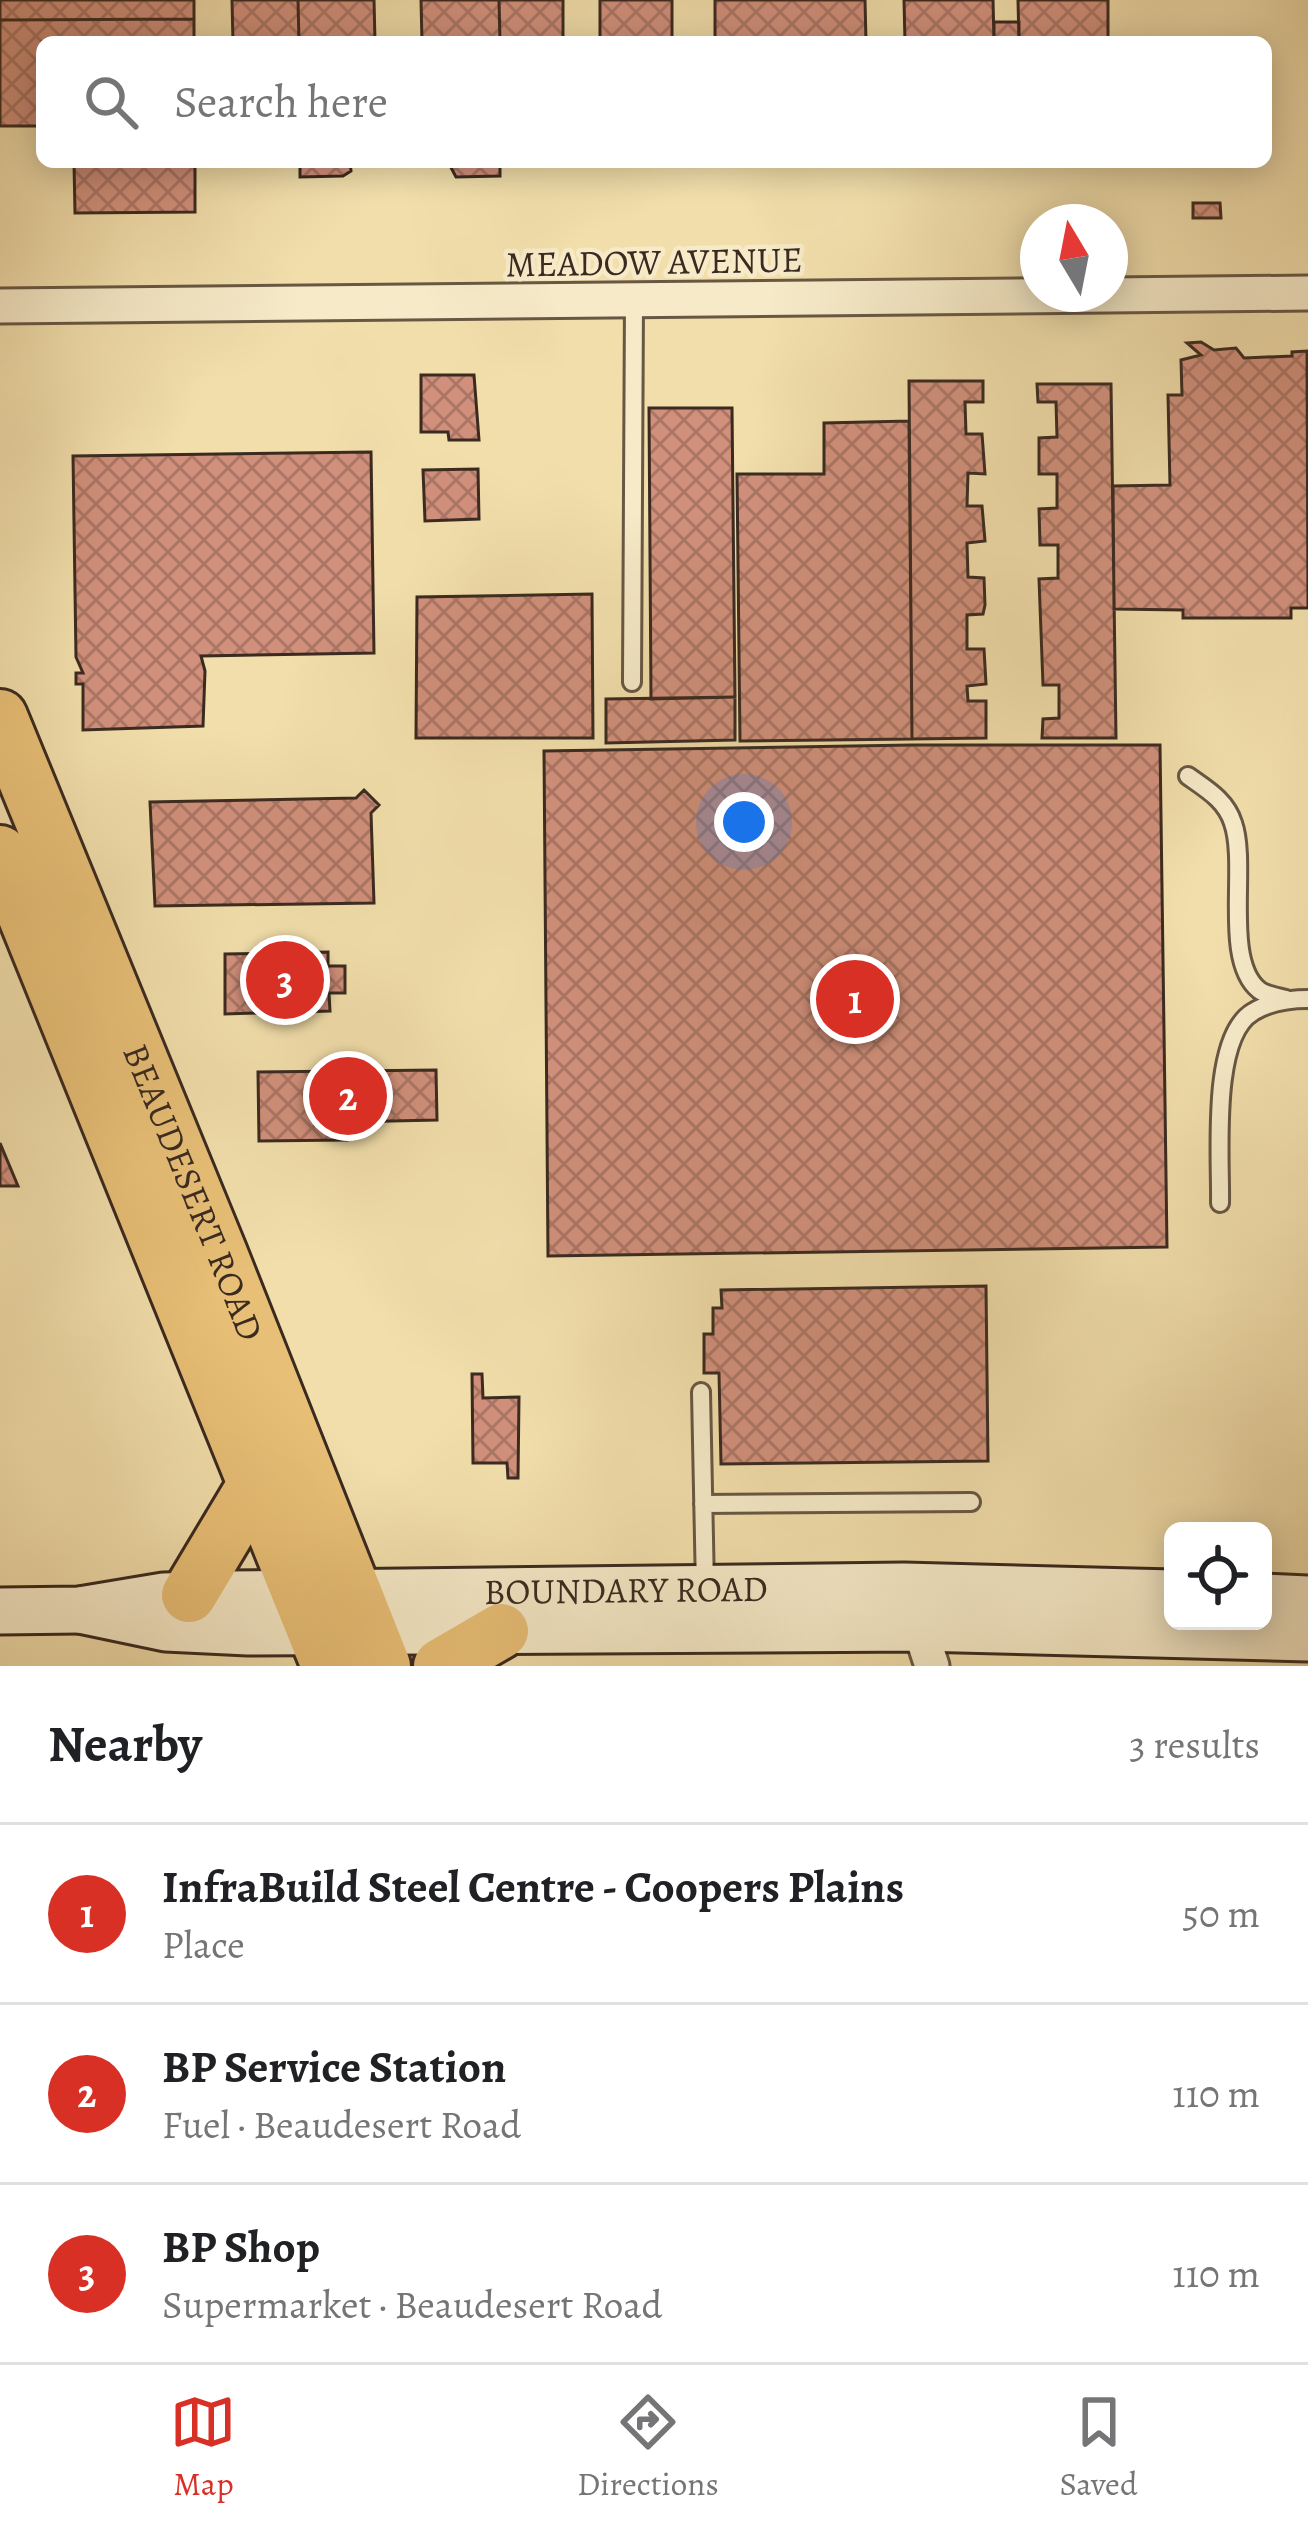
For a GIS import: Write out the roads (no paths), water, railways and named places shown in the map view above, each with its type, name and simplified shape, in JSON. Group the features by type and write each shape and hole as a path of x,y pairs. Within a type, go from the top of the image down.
{"highway":[{"name":"BEAUDESERT ROAD","path":"0,717 16,854 256,1483 343,1630"},
{"name":"BEAUDESERT ROAD","path":"16,854 343,1630"},
{"path":"189,1595 256,1483"},
{"path":"441,1666 501,1631"}],"main road":[{"name":"BOUNDARY ROAD","path":"0,1611 80,1610 189,1595 343,1630 705,1588 904,1586 1164,1593"},
{"path":"1272,1597 1308,1599"},
{"name":"BOUNDARY ROAD","path":"80,1610 166,1628 501,1631 926,1647 1308,1638"}],"street":[{"name":"MEADOW AVENUE","path":"0,306 1308,293"},
{"path":"904,1586 926,1647"}],"lane":[{"path":"632,682 634,301"},
{"path":"1188,776 1221,800 1233,822 1239,943 1247,970 1259,990 1286,999 1308,999"},
{"path":"1220,1203 1223,1086 1234,1034 1250,1013 1286,999"},
{"path":"701,1392 705,1588"},
{"path":"703,1504 971,1502"}],"place":[{"name":"BP Shop","path":"285,980"},
{"name":"InfraBuild Steel Centre - Coopers Plains","path":"855,999"},
{"name":"BP Service Station","path":"348,1096"}]}
